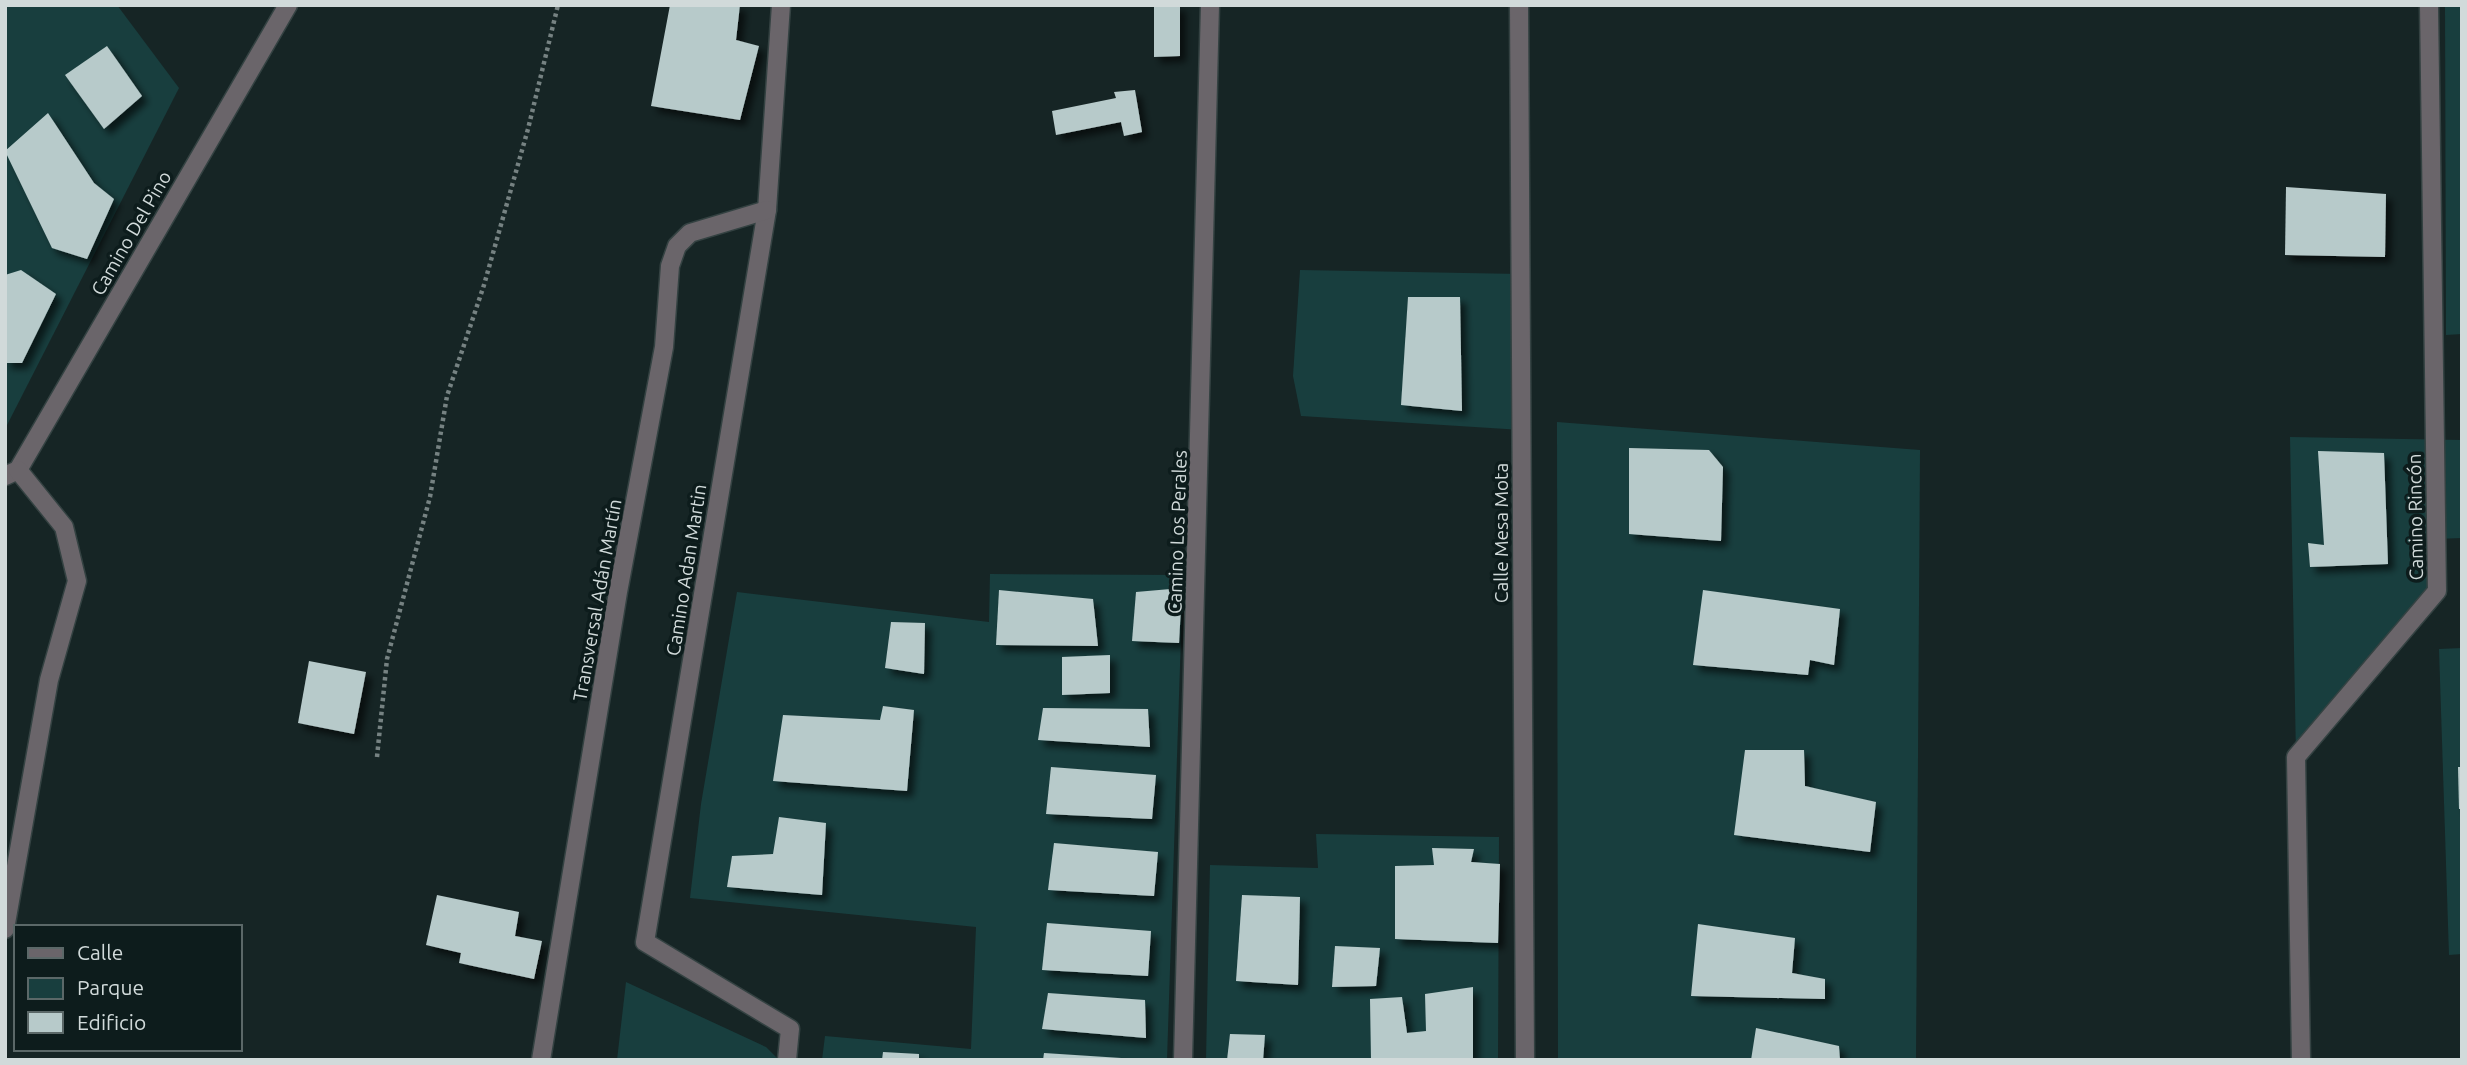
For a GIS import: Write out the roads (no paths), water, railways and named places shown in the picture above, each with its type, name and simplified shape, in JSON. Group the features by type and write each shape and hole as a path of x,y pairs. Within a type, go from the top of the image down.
{"street":[{"name":"Camino Del Pino","path":"11,473 288,5"},
{"name":"Camino Adan Martin","path":"781,5 767,210 645,942 790,1029 787,1060"},
{"name":"Camino Los Perales","path":"1183,1060 1210,5"},
{"name":"Calle Mesa Mota","path":"1520,5 1525,1060"},
{"name":"Camino Rincón","path":"2301,1060 2296,757 2437,591 2429,5"},
{"name":"Transversal Adán Martín","path":"541,1060 618,592 664,347 670,267 677,246 690,233 767,210"},
{"path":"5,929 49,680 77,581 64,527 11,473"}]}
